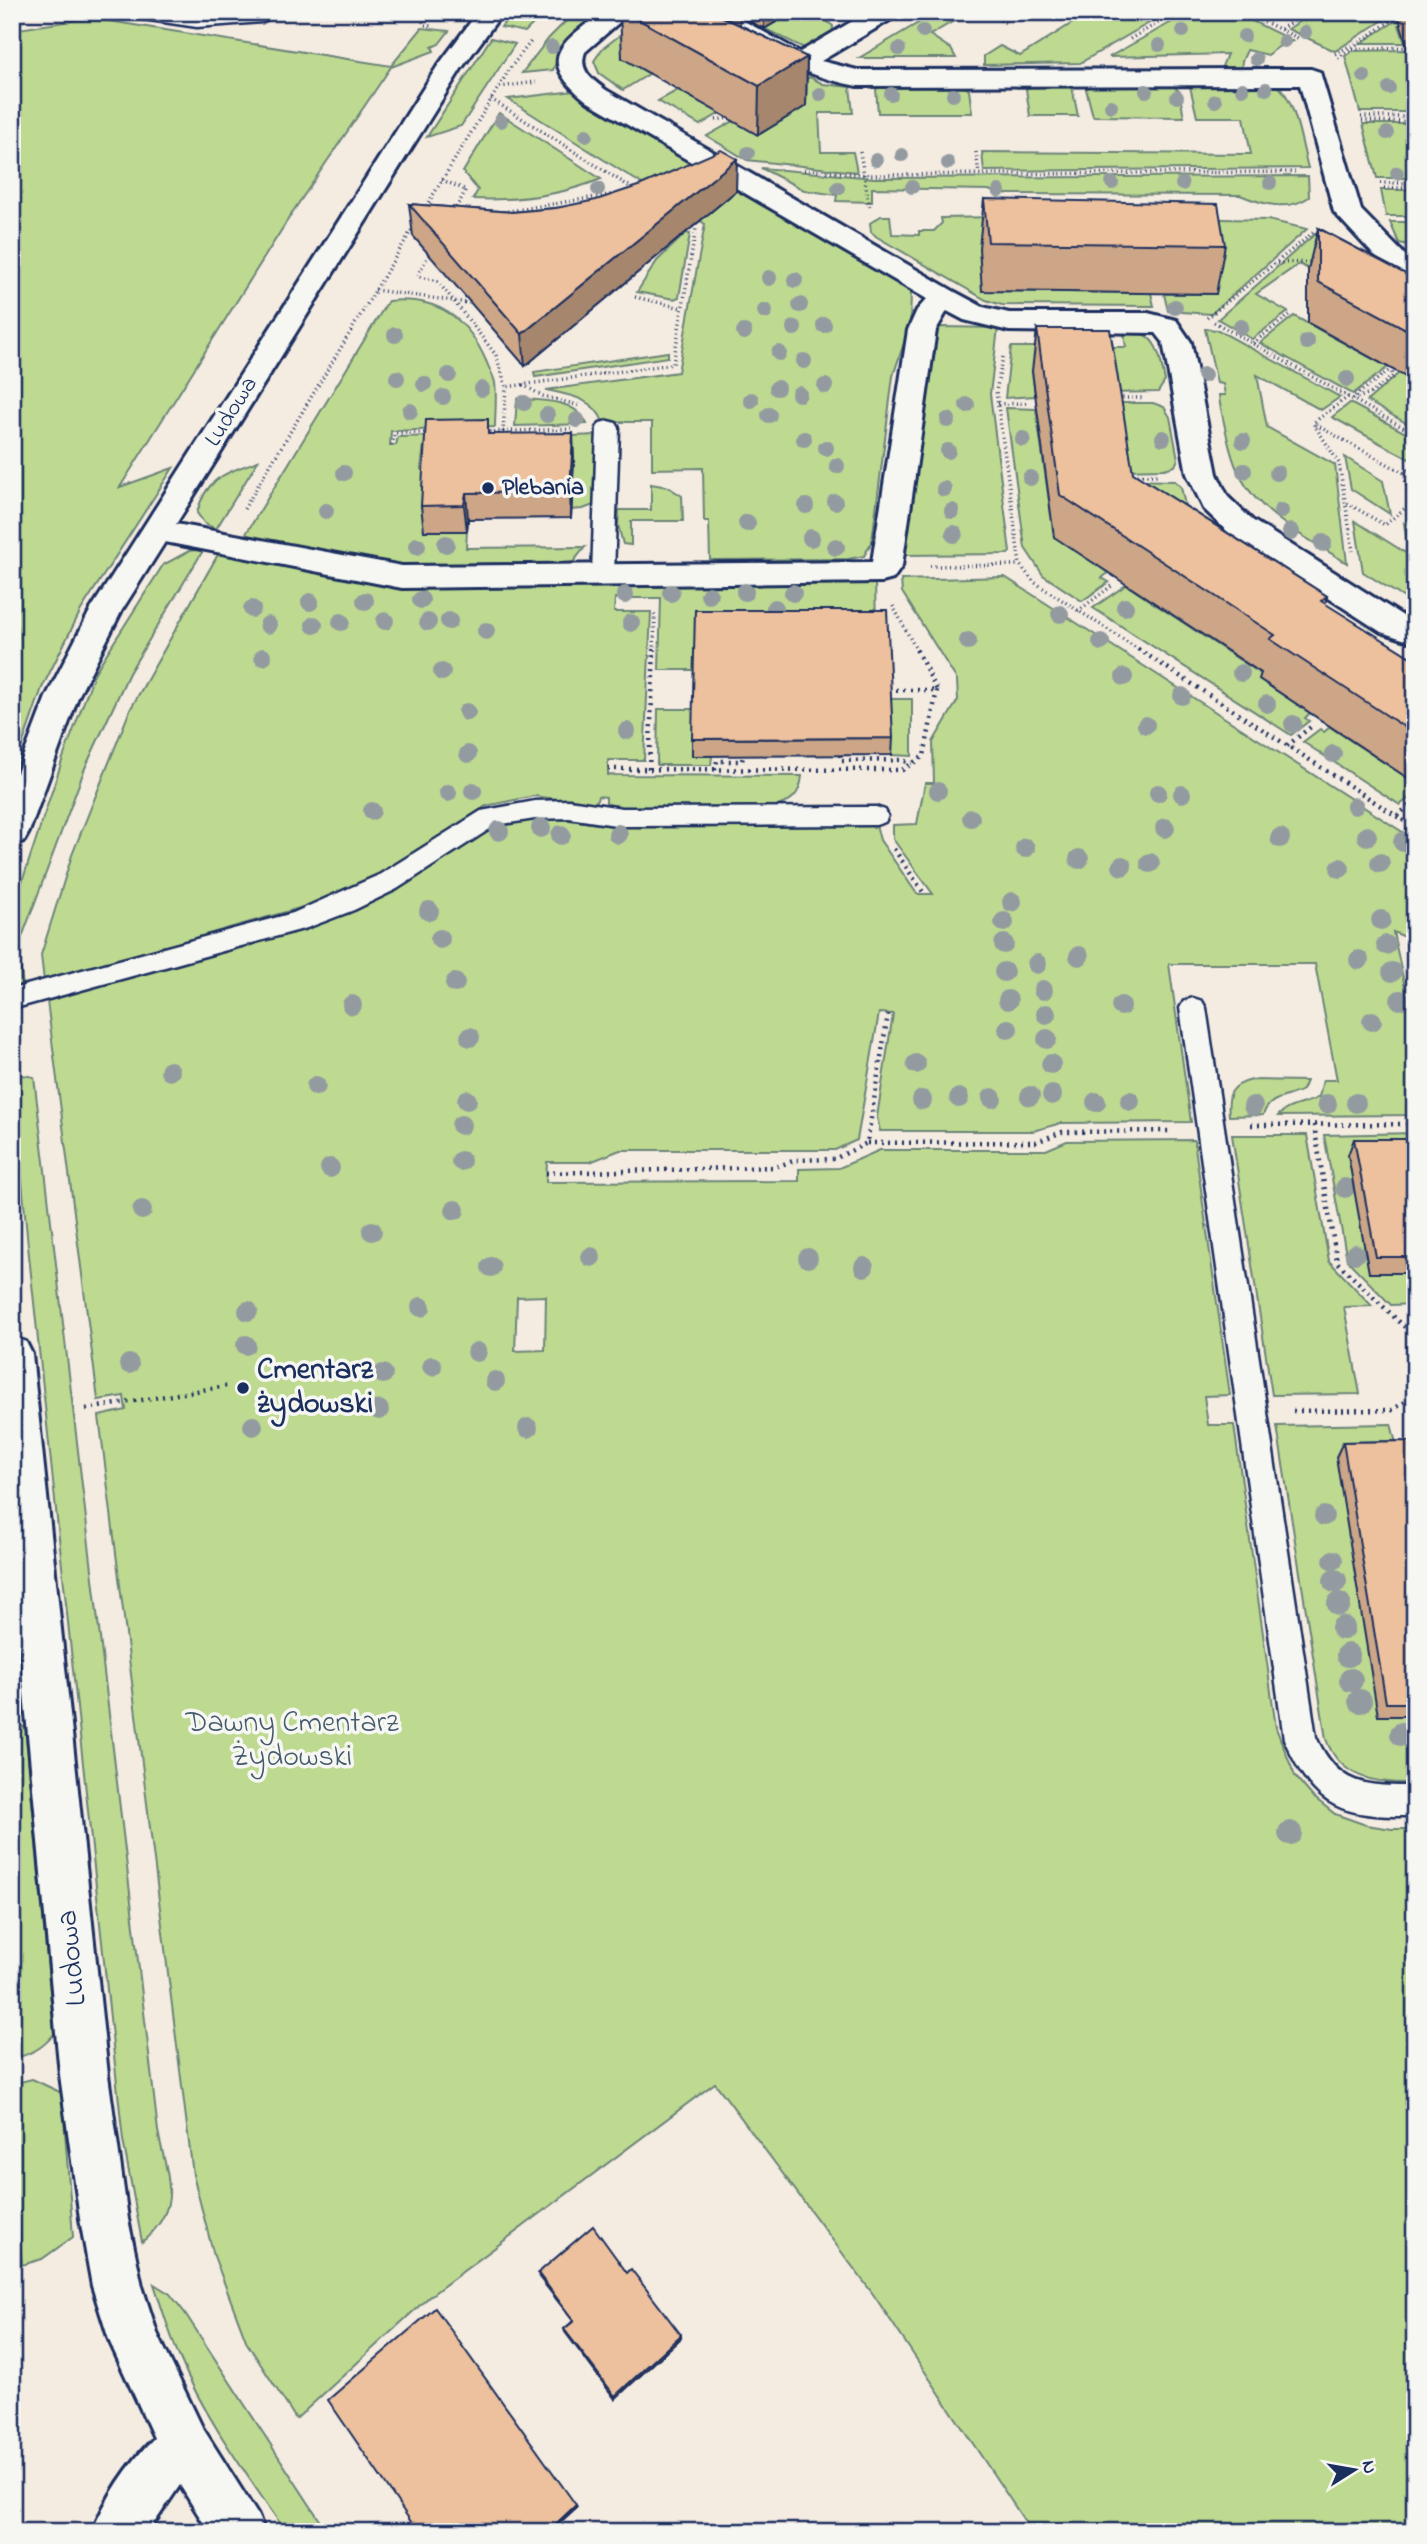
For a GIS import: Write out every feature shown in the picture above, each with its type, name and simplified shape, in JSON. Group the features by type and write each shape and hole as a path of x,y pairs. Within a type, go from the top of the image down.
{"street":[{"name":"Ludowa","path":"12,832 54,717 82,654 157,530 450,67 491,12"},
{"path":"619,12 572,51 568,69 573,78 608,102 849,217 945,298 974,314 1009,321 1148,322 1166,326 1177,342 1202,474 1215,502 1241,527 1392,624 1415,632"},
{"path":"709,12 801,62 834,76 869,79 1311,77 1348,212 1408,265"},
{"path":"801,62 887,12"},
{"path":"157,530 384,575 422,578 882,572 887,566 922,330 931,310 945,298"},
{"name":"Ludowa","path":"12,1354 84,2075 104,2219 117,2286 134,2340 184,2445 239,2532"},
{"path":"118,2532 155,2473 184,2445"}],"lane":[{"path":"129,12 197,22 262,17 262,12"},
{"path":"603,575 608,428"},
{"path":"12,999 298,920 345,903 388,882 490,817 535,810 569,809 622,817 876,816"},
{"path":"1193,1008 1300,1739 1311,1766 1328,1786 1366,1800 1415,1801"}],"path":[{"path":"984,12 1008,24"},
{"path":"1244,12 1301,40"},
{"path":"1280,29 1306,12"},
{"path":"1339,58 1335,54 1403,12"},
{"path":"422,213 491,99 539,32"},
{"path":"1311,77 1330,59 1339,58 1357,42"},
{"path":"1352,49 1406,47"},
{"path":"499,87 536,82"},
{"path":"491,99 636,191 492,214"},
{"path":"1351,117 1415,119 1362,121 1351,117"},
{"path":"849,217 862,174 860,152"},
{"path":"976,152 979,174"},
{"path":"801,170 862,174 1292,172"},
{"path":"442,180 466,190 450,219"},
{"path":"1373,185 1415,188"},
{"path":"562,203 566,214"},
{"path":"530,208 535,219"},
{"path":"1166,326 1180,317 1209,318 1312,233 1348,212"},
{"path":"506,387 673,364 696,228 685,221"},
{"path":"243,511 415,224"},
{"path":"436,242 417,276 437,281 496,355 506,387 503,434"},
{"path":"430,253 439,255"},
{"path":"1276,263 1324,262"},
{"path":"375,290 481,305"},
{"path":"635,297 682,308"},
{"path":"1252,344 1291,314"},
{"path":"1009,321 996,391 1020,565 1034,583 1415,828"},
{"path":"1223,327 1415,433"},
{"path":"1313,423 1391,369 1393,376 1372,393 1350,398"},
{"path":"523,385 533,393 550,395 584,407 592,416 593,429 608,428"},
{"path":"1107,398 1125,398"},
{"path":"998,404 1026,403"},
{"path":"1313,423 1404,473 1410,503 1385,525 1346,502"},
{"path":"1313,423 1339,463 1355,566 1332,586"},
{"path":"476,432 503,434 563,430"},
{"path":"392,445 395,433 436,432"},
{"path":"1404,473 1415,464"},
{"path":"1129,475 1138,475"},
{"path":"887,566 1020,565"},
{"path":"1078,611 1113,585"},
{"path":"649,769 655,604"},
{"path":"608,769 902,770 924,756 937,690 892,604"},
{"path":"888,690 937,690"},
{"path":"1287,746 1313,725"},
{"path":"840,755 841,761 901,760 913,763"},
{"path":"715,770 716,761 742,761 743,756"},
{"path":"1397,816 1415,801"},
{"path":"876,816 887,839 925,894"},
{"path":"867,1143 888,1014"},
{"path":"1260,1125 1415,1124"},
{"path":"1314,1125 1337,1262 1415,1337"},
{"path":"546,1173 775,1167 796,1160 834,1160 867,1143 1036,1142 1062,1132 1212,1130"},
{"path":"86,1409 227,1386"},
{"path":"1252,1411 1392,1410 1415,1396"}],"green space":[{"path":"513,12 545,12 525,32 501,27"},
{"path":"575,12 605,12 561,48 553,70 522,73 549,38"},
{"path":"650,12 622,58 649,74 623,90 599,73 594,61 602,49"},
{"path":"731,12 798,12 822,19 833,26 832,35 804,48"},
{"path":"937,12 969,12 930,35 951,49 956,58 859,58"},
{"path":"1090,12 1168,12 1080,63 984,65 984,56 1000,46 1020,56"},
{"path":"1190,12 1234,12 1293,41 1268,55 1247,50 1241,69 1221,69 1227,54 1109,57"},
{"path":"1314,12 1354,12 1363,17 1370,12 1396,12 1335,51 1288,29"},
{"path":"1410,12 1415,25 1399,25 1405,43 1361,43"},
{"path":"90,18 391,66 422,28 449,31 439,44 432,47 434,51 391,67 294,210 120,487 173,468 81,610 42,688 12,774 12,30"},
{"path":"491,38 515,44 461,126 427,137"},
{"path":"1407,50 1415,80 1415,112 1360,112 1345,56 1352,51"},
{"path":"810,77 823,84 850,87 853,113 819,113 821,152 853,152 857,172 747,160 707,136 734,121 758,134 804,107 779,93"},
{"path":"1189,82 1276,85 1283,91 1293,110 1308,168 984,171 982,152 1251,154 1244,117 1197,117"},
{"path":"1036,84 1072,87 1078,116 1030,116 1026,89"},
{"path":"1094,84 1171,84 1179,91 1184,117 1093,116 1086,89"},
{"path":"886,85 961,85 969,90 972,113 878,113 876,89"},
{"path":"678,90 720,113 700,125 658,101"},
{"path":"574,91 905,284 911,292 910,325 893,376 872,541 864,556 848,559 710,560 709,521 704,521 703,468 652,469 652,422 603,422 594,408 580,399 546,390 678,372 705,224 508,99"},
{"path":"499,113 601,179 569,190 538,196 473,199 478,190 463,172"},
{"path":"1363,124 1415,124 1415,178 1377,178"},
{"path":"761,168 874,178 1308,176 1309,197 1301,202 1275,205 1240,195 997,194 989,190 872,188 872,202 836,201 837,195 804,190"},
{"path":"1381,190 1415,190 1415,216 1386,216"},
{"path":"881,216 890,216 892,234 919,235 919,231 934,231 942,223 941,218 1000,217 983,291 1151,293 1154,306 1002,305 986,300 877,237 871,232 870,223"},
{"path":"1177,218 1268,220 1307,229 1211,314 1168,311 1164,294 1215,294"},
{"path":"1390,222 1415,222 1415,246 1399,243"},
{"path":"686,233 690,234 679,297 674,299 637,292 657,261"},
{"path":"1316,233 1363,257 1330,280 1299,264 1256,294 1288,312 1252,339 1218,319"},
{"path":"388,301 422,302 449,313 461,322 479,347 495,383 495,427 391,431 390,446 396,445 398,437 485,435 483,444 424,445 421,469 428,470 424,531 467,531 466,548 585,547 573,562 555,566 396,568 244,537"},
{"path":"1294,316 1388,367 1353,394 1260,343"},
{"path":"942,327 998,328 990,394 1010,552 1008,554 905,555 933,330"},
{"path":"1123,328 1144,334 1155,345 1165,381 1158,392 1107,393 1032,371 1035,396 1005,398 1011,347 1126,347"},
{"path":"1205,329 1218,330 1340,397 1321,410 1257,375 1267,427 1335,465 1347,563 1296,532 1290,535 1284,531 1289,527 1257,500 1239,474 1233,460 1220,404 1219,395 1225,395 1223,384 1217,383"},
{"path":"668,352 668,357 535,377 534,372"},
{"path":"1399,373 1415,382 1415,428 1367,401"},
{"path":"517,399 566,405 582,416 587,424 515,426"},
{"path":"1108,403 1153,403 1164,407 1170,417 1178,459 1175,466 1164,469 1119,470"},
{"path":"1350,403 1415,438 1415,457 1411,460 1332,417"},
{"path":"1006,408 1036,409 1051,515 1120,480 1175,481 1181,487 1186,510 1080,553 1108,573 1102,578 1109,582 1082,601 1043,575 1025,548"},
{"path":"601,435 599,503 583,509 569,510 512,438"},
{"path":"1345,457 1383,481 1390,514 1351,489"},
{"path":"258,461 216,529 205,524 197,513 206,491 228,473"},
{"path":"651,484 668,487 682,496 683,521 631,521 631,545 623,544 618,525 619,510 651,510"},
{"path":"1355,521 1409,555 1404,523 1415,530 1415,592 1406,599 1363,572"},
{"path":"204,549 129,673 85,768 18,948 23,987 12,989 12,912 63,758 95,672 163,565 189,551"},
{"path":"220,551 350,578 410,587 875,582 876,627 694,670 659,670 661,598 615,598 614,612 651,612 644,760 608,760 608,775 802,776 799,789 793,797 772,808 615,808 606,806 606,797 598,796 596,804 534,796 486,806 386,871 317,903 44,981 41,955 72,855 130,710"},
{"name":"Dawny Cmentarz Żydowski","path":"1005,577 1415,840 1415,941 1393,932 1415,1033 1415,1115 1278,1116 1287,1109 1319,1097 1323,1080 1337,1080 1315,964 1169,964 1191,1122 1061,1123 1033,1131 880,1131 877,1117 893,1014 879,1013 857,1140 835,1150 620,1150 590,1162 547,1162 546,1182 799,1181 799,1169 839,1168 880,1150 1046,1150 1067,1141 1194,1140 1230,1395 1204,1396 1208,1425 1234,1425 1276,1728 1295,1776 1312,1796 1335,1814 1366,1825 1415,1829 1415,2532 1032,2532 873,2294 715,2083 430,2296 296,2419 247,2343 214,2256 193,2175 99,1416 126,1410 124,1396 98,1400 47,1001 348,914 381,897 482,829 520,818 556,818 630,827 876,825 880,840 917,894 933,894 893,839 893,825 917,824 925,783 934,783 933,742 958,700 957,680 902,592 901,580","holes":["546,1296 545,1350 515,1351 517,1297"]},
{"path":"1126,585 1264,676 1310,713 1305,718 1309,721 1291,735 1093,608"},
{"path":"889,699 912,699 912,756 892,755"},
{"path":"658,709 693,709 693,756 712,756 711,765 657,765"},
{"path":"1330,727 1415,783 1415,793 1400,805 1303,742 1320,729 1324,732"},
{"path":"12,1073 34,1077 158,2131 168,2178 168,2204 155,2229 142,2242 123,2140"},
{"path":"1252,1080 1306,1081 1302,1090 1274,1101 1263,1115 1229,1116 1232,1092 1239,1085"},
{"path":"1415,1133 1415,1155 1369,1272 1415,1273 1415,1304 1391,1305 1347,1260 1324,1135"},
{"path":"1232,1135 1307,1135 1329,1261 1372,1306 1344,1307 1360,1394 1272,1395"},
{"path":"1391,1424 1396,1443 1415,1716 1415,1783 1374,1780 1350,1771 1340,1763 1326,1739 1277,1426"},
{"path":"12,1724 25,1727 54,2034 36,2050 12,2059"},
{"path":"32,2079 62,2093 73,2237 42,2259 22,2265 12,2146 12,2084"},
{"path":"154,2284 170,2294 185,2313 319,2519 316,2532 286,2532 228,2447 190,2379 172,2338"}],"building":[{"path":"625,12 712,12 807,57 759,86"},
{"path":"721,150 737,159 522,334 409,204 512,212 556,208 596,200 641,185"},
{"path":"984,199 1218,204 1225,245 988,242"},
{"path":"1318,228 1415,279 1415,334 1318,282"},
{"path":"1037,329 1110,329 1133,473 1327,596 1321,601 1415,660 1415,734 1270,639 1275,635 1060,495"},
{"name":"Plebania","path":"488,419 488,434 573,433 570,492 466,493 464,505 421,506 426,420"},
{"path":"695,610 887,610 893,738 692,739"},
{"path":"1354,1139 1415,1139 1415,1257 1376,1257"},
{"path":"1415,1441 1415,1703 1386,1703 1343,1442"},
{"path":"593,2226 627,2273 631,2269 681,2335 615,2396 564,2329 574,2321 538,2273"},
{"path":"435,2308 576,2505 547,2532 418,2532 328,2400"}],"place":[{"name":"Plebania","path":"488,488"},
{"name":"Cmentarz żydowski","path":"243,1388"}]}
